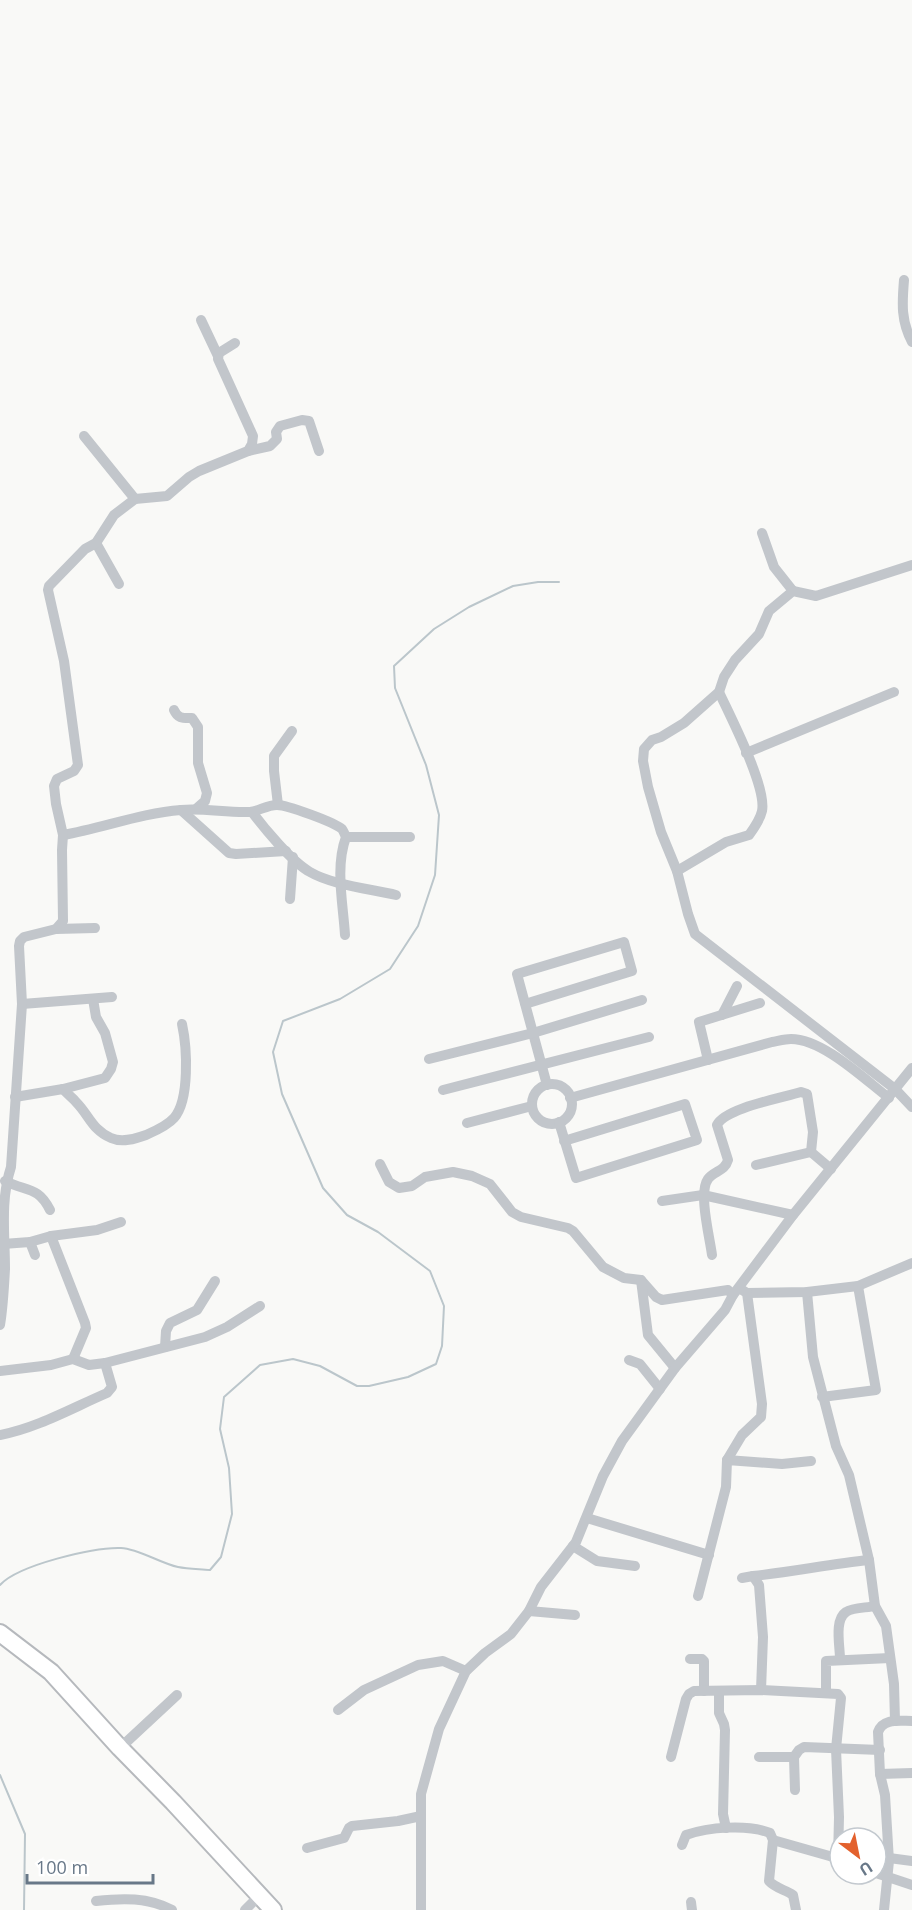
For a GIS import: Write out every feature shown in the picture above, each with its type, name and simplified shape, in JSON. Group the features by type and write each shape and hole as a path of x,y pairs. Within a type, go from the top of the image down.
{"highway":[{"path":"0,1633 51,1672 273,1910"}],"street":[{"path":"904,280 902,301 904,328 912,342"},
{"path":"201,320 253,436 249,451"},
{"path":"218,356 235,343"},
{"path":"56,929 62,924 64,918 63,835 54,786 57,780 74,771 78,765 64,661 48,590 51,582 74,558 96,543 114,515 135,499 167,496 199,471 249,451 270,446 277,439 276,432 280,426 302,420 309,421 319,451"},
{"path":"84,436 135,499"},
{"path":"762,533 774,567 793,591 816,596 912,565"},
{"path":"96,543 119,584"},
{"path":"793,591 769,611 759,634 735,660 724,677 719,692 684,723 652,740 644,749 643,761 648,787 661,832 677,871 695,934 892,1093"},
{"path":"677,871 726,842 749,836 762,812 763,803 757,780 719,692"},
{"path":"746,753 894,692"},
{"path":"174,710 179,717 192,718 198,727 198,763 207,793 205,801 196,809"},
{"path":"278,805 273,771 274,756 292,731"},
{"path":"63,835 94,830 125,820 196,809 252,812 278,805 329,821 342,829 346,837 343,846 341,882 345,935"},
{"path":"181,810 229,853 290,854"},
{"path":"252,812 308,872 321,878 396,895"},
{"path":"346,837 410,837"},
{"path":"290,854 290,899"},
{"path":"0,1325 5,1267 1,1206 5,1181 11,1167 22,1004 20,941 32,934 56,929 94,928"},
{"path":"525,1004 632,971 624,942 517,974 525,1004 542,1065 547,1085"},
{"path":"722,1015 737,986"},
{"path":"22,1004 112,996"},
{"path":"15,1097 63,1089 105,1078 112,1062 105,1033 96,1017 93,999"},
{"path":"429,1059 533,1033 642,1000"},
{"path":"708,1060 699,1022 760,1003"},
{"path":"63,1089 76,1101 98,1131 113,1139 131,1140 155,1131 174,1118 182,1102 185,1081 185,1038 182,1024"},
{"path":"443,1090 649,1037"},
{"path":"570,1098 772,1042 792,1039 810,1043 834,1056 912,1107"},
{"path":"421,1910 421,1794 439,1729 466,1671 510,1634 529,1611 541,1587 573,1546 587,1518 606,1469 622,1442 675,1368 740,1292 793,1215 912,1068"},
{"path":"547,1085 562,1087 572,1104 569,1114 551,1124 542,1121 532,1106 535,1094 547,1085"},
{"path":"712,1255 703,1194 707,1180 727,1164 728,1160 717,1125 722,1119 734,1112 801,1092 807,1094 812,1124 811,1152"},
{"path":"558,1122 564,1141 576,1178 697,1140 685,1104 564,1141"},
{"path":"467,1123 532,1106"},
{"path":"811,1152 831,1169"},
{"path":"756,1166 811,1152"},
{"path":"380,1164 389,1182 399,1188 412,1185 425,1177 453,1172 472,1176 490,1184 512,1212 521,1217 568,1228 580,1237 603,1267 624,1278 641,1280 656,1297 662,1299 728,1290 807,1292 858,1286 912,1263"},
{"path":"5,1181 37,1192 44,1198 50,1210"},
{"path":"662,1201 703,1194 793,1215"},
{"path":"3,1245 97,1230 121,1222"},
{"path":"51,1236 86,1328 73,1359"},
{"path":"30,1242 34,1255"},
{"path":"641,1280 648,1335 675,1368"},
{"path":"165,1347 166,1331 170,1323 196,1310 215,1281"},
{"path":"822,1397 876,1390 858,1286"},
{"path":"698,1596 726,1487 727,1460 742,1435 761,1417 762,1404 740,1292"},
{"path":"807,1292 813,1357 822,1397 836,1446 849,1475 869,1560 875,1606 886,1626 894,1684 895,1721"},
{"path":"0,1371 51,1365 73,1359 89,1365 105,1363 205,1337 228,1327 260,1306"},
{"path":"629,1360 640,1364 660,1389"},
{"path":"0,1435 37,1424 107,1393 111,1387 105,1363"},
{"path":"727,1460 782,1464 811,1461"},
{"path":"587,1518 709,1555"},
{"path":"573,1546 597,1560 635,1566"},
{"path":"761,1690 763,1637 759,1585 748,1577 833,1563 869,1560"},
{"path":"840,1659 839,1623 843,1614 848,1610 875,1606"},
{"path":"529,1611 575,1615"},
{"path":"826,1693 826,1660 890,1658"},
{"path":"690,1659 704,1661 704,1690"},
{"path":"338,1710 364,1690 418,1665 443,1661 466,1671"},
{"path":"671,1757 689,1694 694,1691 761,1690 838,1694 841,1698 836,1749 839,1826"},
{"path":"719,1691 718,1713 725,1730 723,1814 726,1828"},
{"path":"120,1748 177,1695"},
{"path":"884,1910 889,1877 889,1858 878,1732 884,1723 912,1720"},
{"path":"795,1790 794,1757 804,1747 880,1750"},
{"path":"759,1757 794,1757"},
{"path":"880,1774 912,1773"},
{"path":"307,1848 345,1838 349,1828 354,1826 421,1816"},
{"path":"682,1845 686,1834 726,1828 760,1829 770,1833 773,1840 769,1881 772,1885 793,1894 796,1910"},
{"path":"773,1840 828,1856"},
{"path":"889,1858 912,1861"},
{"path":"889,1877 912,1885"},
{"path":"245,1910 260,1895"},
{"path":"96,1901 120,1898 142,1899 172,1910"}],"waterway":[{"path":"0,1585 9,1578 39,1564 109,1548 135,1551 178,1567 210,1570 221,1557 232,1514 229,1468 220,1429 224,1397 260,1365 293,1359 320,1366 357,1386 369,1386 408,1377 436,1364 442,1346 444,1306 430,1271 378,1232 347,1215 323,1188 282,1094 273,1052 283,1021 340,999 390,969 418,926 435,875 439,815 426,765 395,688 394,666 434,629 469,607 513,586 538,582 559,582"},
{"path":"0,1775 25,1834 24,1910"}]}
